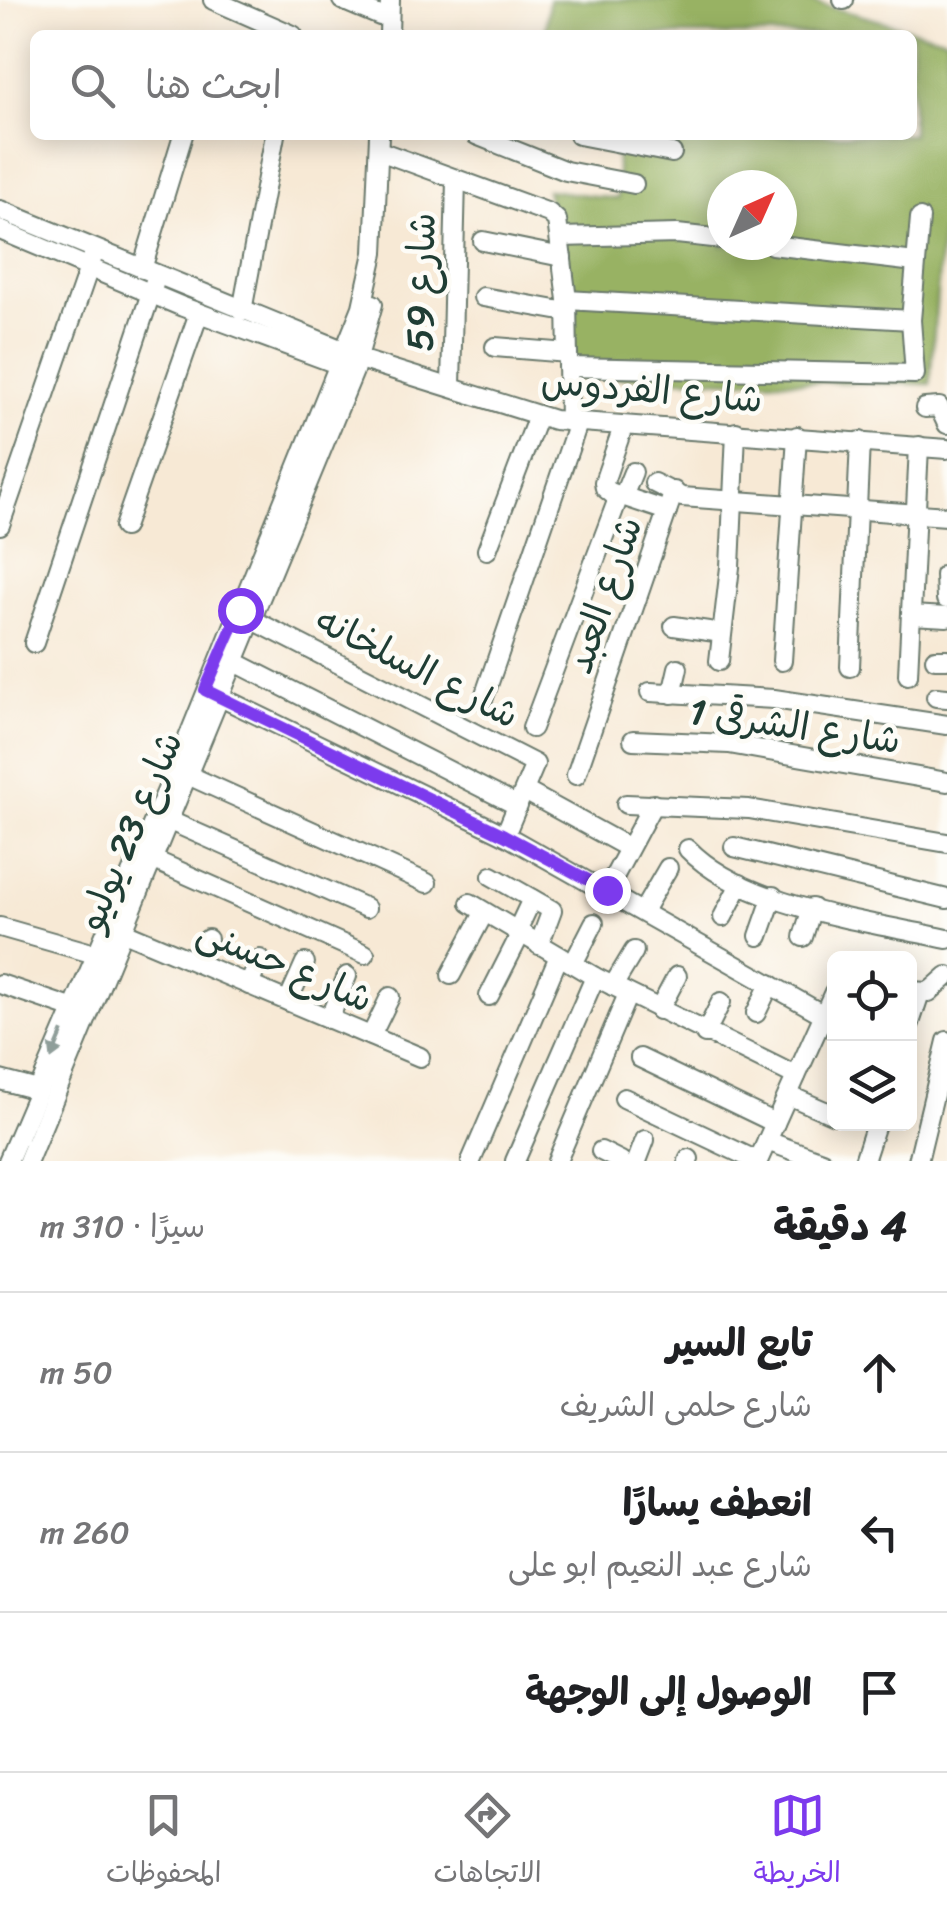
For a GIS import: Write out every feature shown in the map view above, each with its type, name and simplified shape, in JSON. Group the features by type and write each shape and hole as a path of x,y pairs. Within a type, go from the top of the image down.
{"street":[{"path":"213,0 282,30"},
{"path":"342,0 383,13"},
{"path":"34,642 150,280 183,140"},
{"path":"242,310 274,140"},
{"path":"488,140 566,171 634,184"},
{"path":"606,140 672,152"},
{"path":"8,1161 38,1090 81,1011 95,954 147,857 352,354 374,253 383,141 456,179 548,213 557,220 574,422 484,700"},
{"name":"شارع 59","path":"451,386 456,179"},
{"path":"0,210 93,257 352,354"},
{"path":"495,347 568,360 914,375 910,320 920,218"},
{"path":"0,230 93,257"},
{"path":"560,237 677,234 707,237"},
{"path":"483,241 562,257"},
{"path":"797,248 915,262"},
{"path":"0,525 93,257"},
{"path":"150,280 199,314 352,354"},
{"path":"484,296 567,306 910,320"},
{"path":"124,526 199,314"},
{"name":"شارع الفردوس","path":"352,354 538,416 574,422 947,449"},
{"name":"شارع 23 يوليو","path":"28,1161 81,1011 124,932 147,857 170,821 190,776 213,693 236,662 254,620 352,354"},
{"path":"926,408 939,407 947,424"},
{"path":"488,550 538,416"},
{"path":"623,427 605,488 667,511"},
{"path":"719,661 734,502 736,432"},
{"path":"782,661 797,436"},
{"path":"850,667 860,441"},
{"path":"908,675 919,446"},
{"path":"532,728 618,495 634,472"},
{"path":"654,483 682,497 947,516"},
{"name":"شارع العبد","path":"576,775 674,492"},
{"path":"943,575 946,598"},
{"path":"911,615 947,617"},
{"name":"شارع السلخانه","path":"254,620 535,764 521,798"},
{"path":"674,626 722,633"},
{"path":"236,662 629,848"},
{"path":"672,694 678,668"},
{"path":"650,692 774,699 947,725"},
{"path":"213,693 504,835 607,890 770,984 826,1026 796,1076 757,1161 624,1098"},
{"name":"شارع الشرقى 1","path":"633,740 728,744 947,782"},
{"path":"190,776 426,884"},
{"path":"504,835 521,798"},
{"path":"626,804 749,809 947,843"},
{"path":"607,890 653,804"},
{"path":"170,821 366,908"},
{"path":"734,847 947,899"},
{"path":"688,849 715,873 773,896 947,939"},
{"path":"147,857 365,954"},
{"path":"644,911 668,868"},
{"path":"492,876 552,912 538,945"},
{"path":"724,918 740,884"},
{"path":"759,936 773,896"},
{"path":"489,996 532,898"},
{"path":"451,975 477,908 594,977 796,1076"},
{"path":"803,938 812,908"},
{"path":"471,1161 566,960 594,923"},
{"path":"0,927 95,954"},
{"name":"شارع حسنى","path":"124,932 420,1057"},
{"path":"198,963 208,938"},
{"path":"557,1161 634,951"},
{"path":"249,985 260,959"},
{"path":"288,1001 305,962"},
{"path":"330,1019 347,976"},
{"path":"658,1010 677,976"},
{"path":"515,1161 594,977"},
{"path":"917,991 946,980"},
{"path":"0,984 81,1011"},
{"path":"756,1013 770,984"},
{"path":"371,1036 390,997"},
{"path":"705,1034 721,1002"},
{"path":"918,1161 947,1041"},
{"path":"640,1058 775,1123"},
{"path":"0,1080 38,1090"},
{"path":"788,1095 827,1112"},
{"path":"864,1161 874,1131"},
{"path":"637,1161 645,1140"},
{"path":"767,1141 822,1161"},
{"path":"601,1151 621,1161"}],"green space":[{"path":"549,0 804,0 914,30 546,30"},
{"path":"917,31 947,39 947,229 942,230 930,384 571,377 574,310 547,190 618,199 616,140 917,140"}],"route":[{"path":"240,610 205,690 504,835 607,890"}]}
